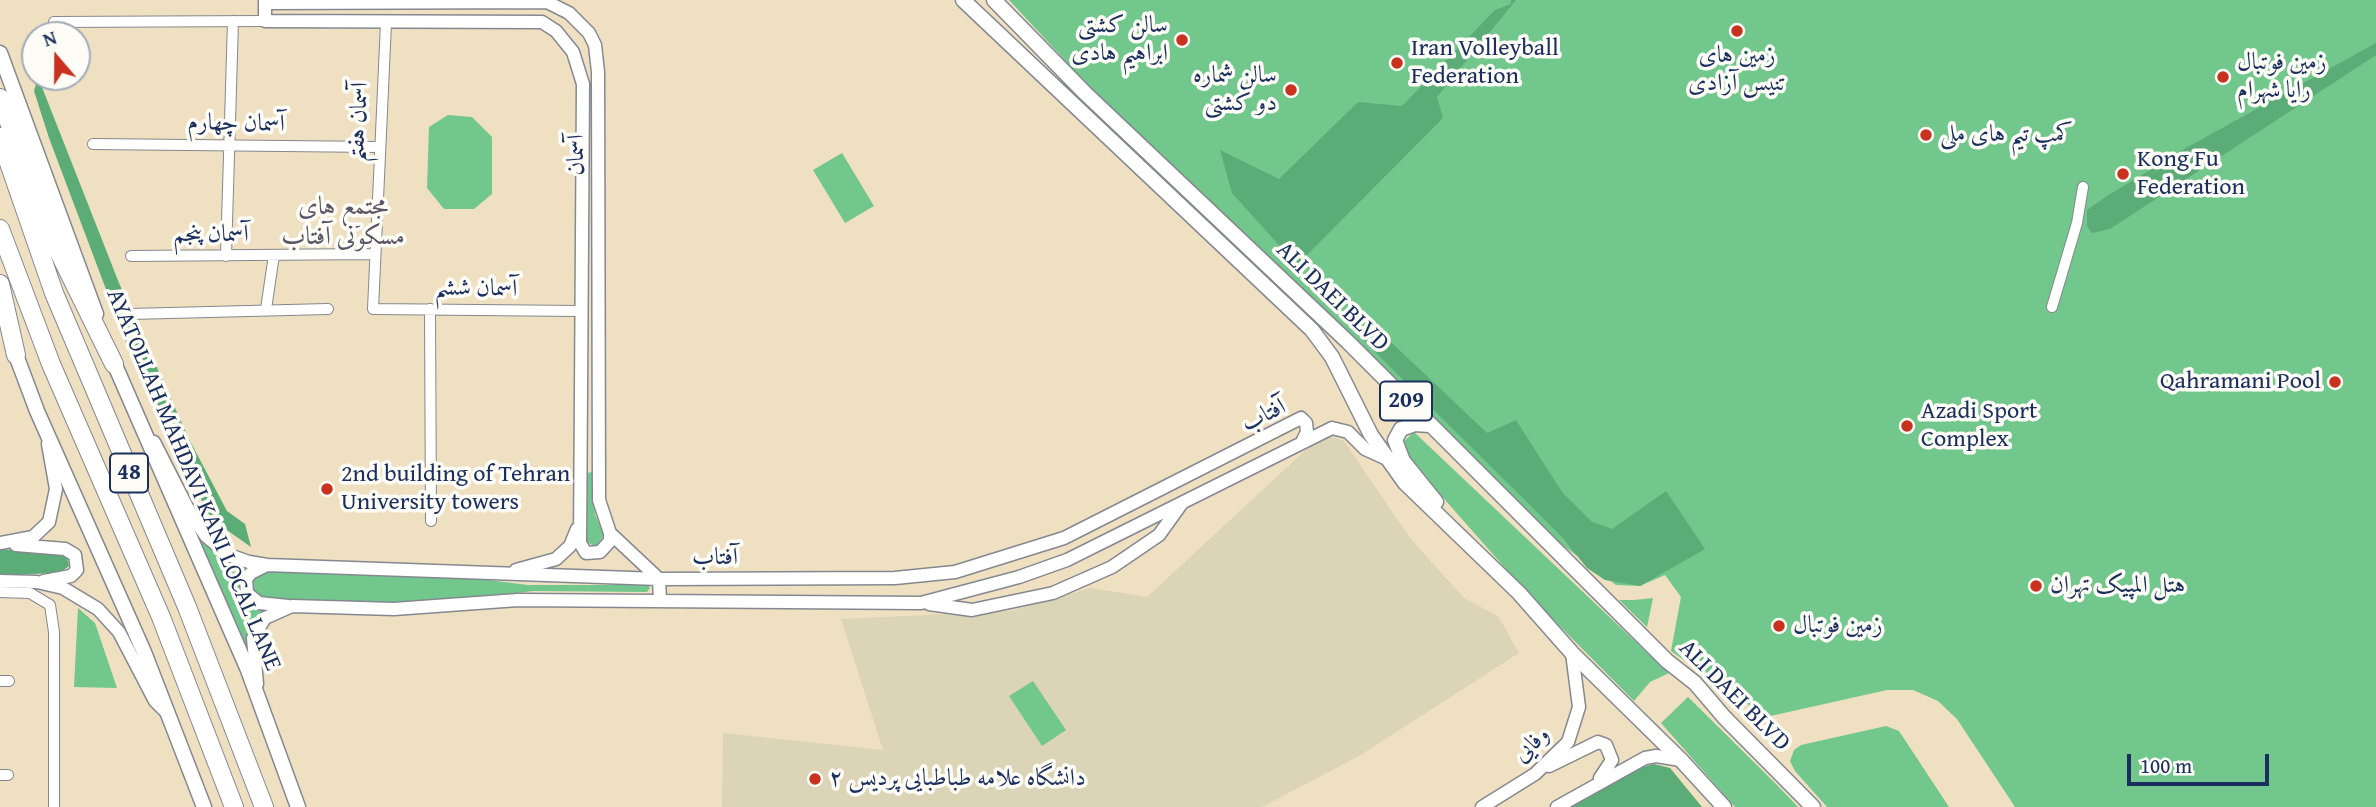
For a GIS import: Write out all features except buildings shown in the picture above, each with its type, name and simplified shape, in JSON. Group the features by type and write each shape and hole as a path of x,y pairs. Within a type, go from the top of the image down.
{"highway":[{"path":"0,98 52,238 114,364"},
{"name":"48","path":"0,137 54,293 191,618 264,807"},
{"name":"48","path":"0,229 51,364 161,617 234,807"},
{"path":"0,284 16,355"}],"main road":[{"name":"ALI DAEI BLVD","path":"963,0 1312,331 1332,357 1371,435 1405,483 1519,593 1572,653 1681,760 1724,807"},
{"name":"ALI DAEI BLVD","path":"994,0 1085,93 1348,342 1667,661 1695,683 1724,717 1813,807"},
{"name":"AYATOLLAH MAHDAVI KANI LOCAL LANE","path":"0,53 114,364 260,702 298,807"},
{"path":"0,313 37,411 103,555 204,807"},
{"path":"1429,425 1415,424 1401,429 1395,440 1396,450 1464,540"}],"street":[{"name":"آسمان","path":"578,528 583,84 573,52 556,32 542,22 265,21 270,1 547,2 569,13 589,33 595,45 598,72 598,482 601,512 610,533 659,579"},
{"path":"226,256 233,21"},
{"path":"91,22 265,21"},
{"name":"آسمان هفتم","path":"373,309 386,23"},
{"name":"آسمان چهارم","path":"93,144 379,147"},
{"path":"2052,307 2077,223 2083,187"},
{"name":"آسمان پنجم","path":"131,256 374,254"},
{"path":"266,309 274,255"},
{"path":"130,314 328,309"},
{"name":"آسمان ششم","path":"373,309 579,311"},
{"path":"430,309 431,521"},
{"path":"2,543 26,540 41,532 54,507 54,476 37,411"},
{"name":"آفتاب","path":"141,425 159,449 190,513 206,536 229,555 267,565 659,579 895,578 955,572 1064,538 1301,418 1307,432 1301,442"},
{"name":"آفتاب","path":"260,702 253,638 265,618 292,607 394,609 518,600 918,603 1019,577 1067,560 1332,428 1348,432 1365,449 1387,459"},
{"path":"918,603 972,610 1052,593 1112,567 1159,535 1184,500"},
{"path":"578,528 582,548 590,554 606,548 610,533"},
{"path":"495,574 539,566 556,559 570,545 578,528"},
{"path":"0,581 37,582 71,576 77,570 75,555 65,549 2,543"},
{"path":"267,565 251,573 246,579 247,593 259,603 292,607"},
{"path":"659,579 660,601"},
{"path":"37,582 74,592 110,621 126,644 155,701 168,714"},
{"path":"0,592 30,593 50,605 55,644 54,807"},
{"name":"وفایی","path":"1482,807 1535,774 1568,742 1578,720 1579,695 1572,653"},
{"path":"1535,774 1598,742 1606,746 1612,760 1598,781"},
{"path":"1557,807 1598,781 1645,758 1681,760"}],"shaded area":[{"path":"1330,436 1344,441 1410,538 1464,598 1498,616 1519,653 1359,756 1262,807 722,807 723,733 883,750 841,619 1011,611 1091,588 1147,597 1310,446"}],"green space":[{"name":"Azadi Sport Complex","path":"1009,0 2376,0 2376,807 2015,807 1957,719 1938,701 1913,690 1887,690 1766,717 1671,651 1681,597 1665,575 1640,586 1616,585 1529,520 1283,272 1085,82"},
{"path":"1511,0 1516,0 1437,97 1443,118 1297,265 1232,193 1220,150 1279,179 1358,102 1402,106 1495,10 1511,4"},
{"path":"2376,43 2376,55 2110,229 2092,233 2087,226 2087,210 2107,196 2186,148"},
{"path":"34,91 44,91 119,283 189,439 227,511 245,524 251,547 214,521 207,511 133,361"},
{"path":"448,115 472,117 492,137 492,194 474,209 444,209 427,188 429,127"},
{"path":"842,153 874,206 845,223 813,170"},
{"path":"1377,329 1487,433 1516,420 1562,492 1592,522 1612,529 1666,491 1705,549 1640,586 1605,580 1587,568 1562,537 1363,340"},
{"path":"1414,432 1669,673 1650,682 1634,701 1527,593 1409,459 1402,443"},
{"path":"592,472 595,514 604,535 596,547 585,541 587,473"},
{"path":"190,525 251,567 240,585 247,602 252,605 283,607 259,620 254,671 212,570"},
{"path":"0,549 66,554 69,566 60,573 0,575"},
{"path":"265,570 431,573 528,585 648,585 650,588 647,592 533,591 445,602 379,605 260,599 254,595 250,582"},
{"path":"1653,598 1647,627 1619,600 1634,600"},
{"path":"78,608 95,623 117,688 74,687"},
{"path":"1033,681 1066,730 1042,746 1009,696"},
{"path":"1688,697 1798,807 1735,807 1661,723"},
{"path":"1886,726 1899,731 1949,807 1827,807 1795,771 1790,761 1794,750 1801,745"},
{"path":"1654,764 1670,768 1702,807 1570,807 1631,770"}],"place":[{"name":"زمین های تنیس آزادی","path":"1737,31"},
{"name":"سالن کشتی ابراهیم هادی","path":"1182,40"},
{"name":"Iran Volleyball Federation","path":"1397,63"},
{"name":"زمین فوتبال رایا شهرام","path":"2223,77"},
{"name":"سالن شماره دو کشتی","path":"1291,90"},
{"name":"کمپ تیم های ملی","path":"1926,135"},
{"name":"Kong Fu Federation","path":"2123,174"},
{"name":"Qahramani Pool","path":"2335,382"},
{"name":"Azadi Sport Complex","path":"1907,426"},
{"name":"2nd building of Tehran University towers","path":"327,489"},
{"name":"هتل المپیک تهران","path":"2036,586"},
{"name":"زمین فوتبال","path":"1779,626"},
{"name":"دانشگاه علامه طباطبایی پردیس ۲","path":"815,779"}],"district":[{"name":"مجتمع های مسکونی آفتاب","path":"343,222"}]}
